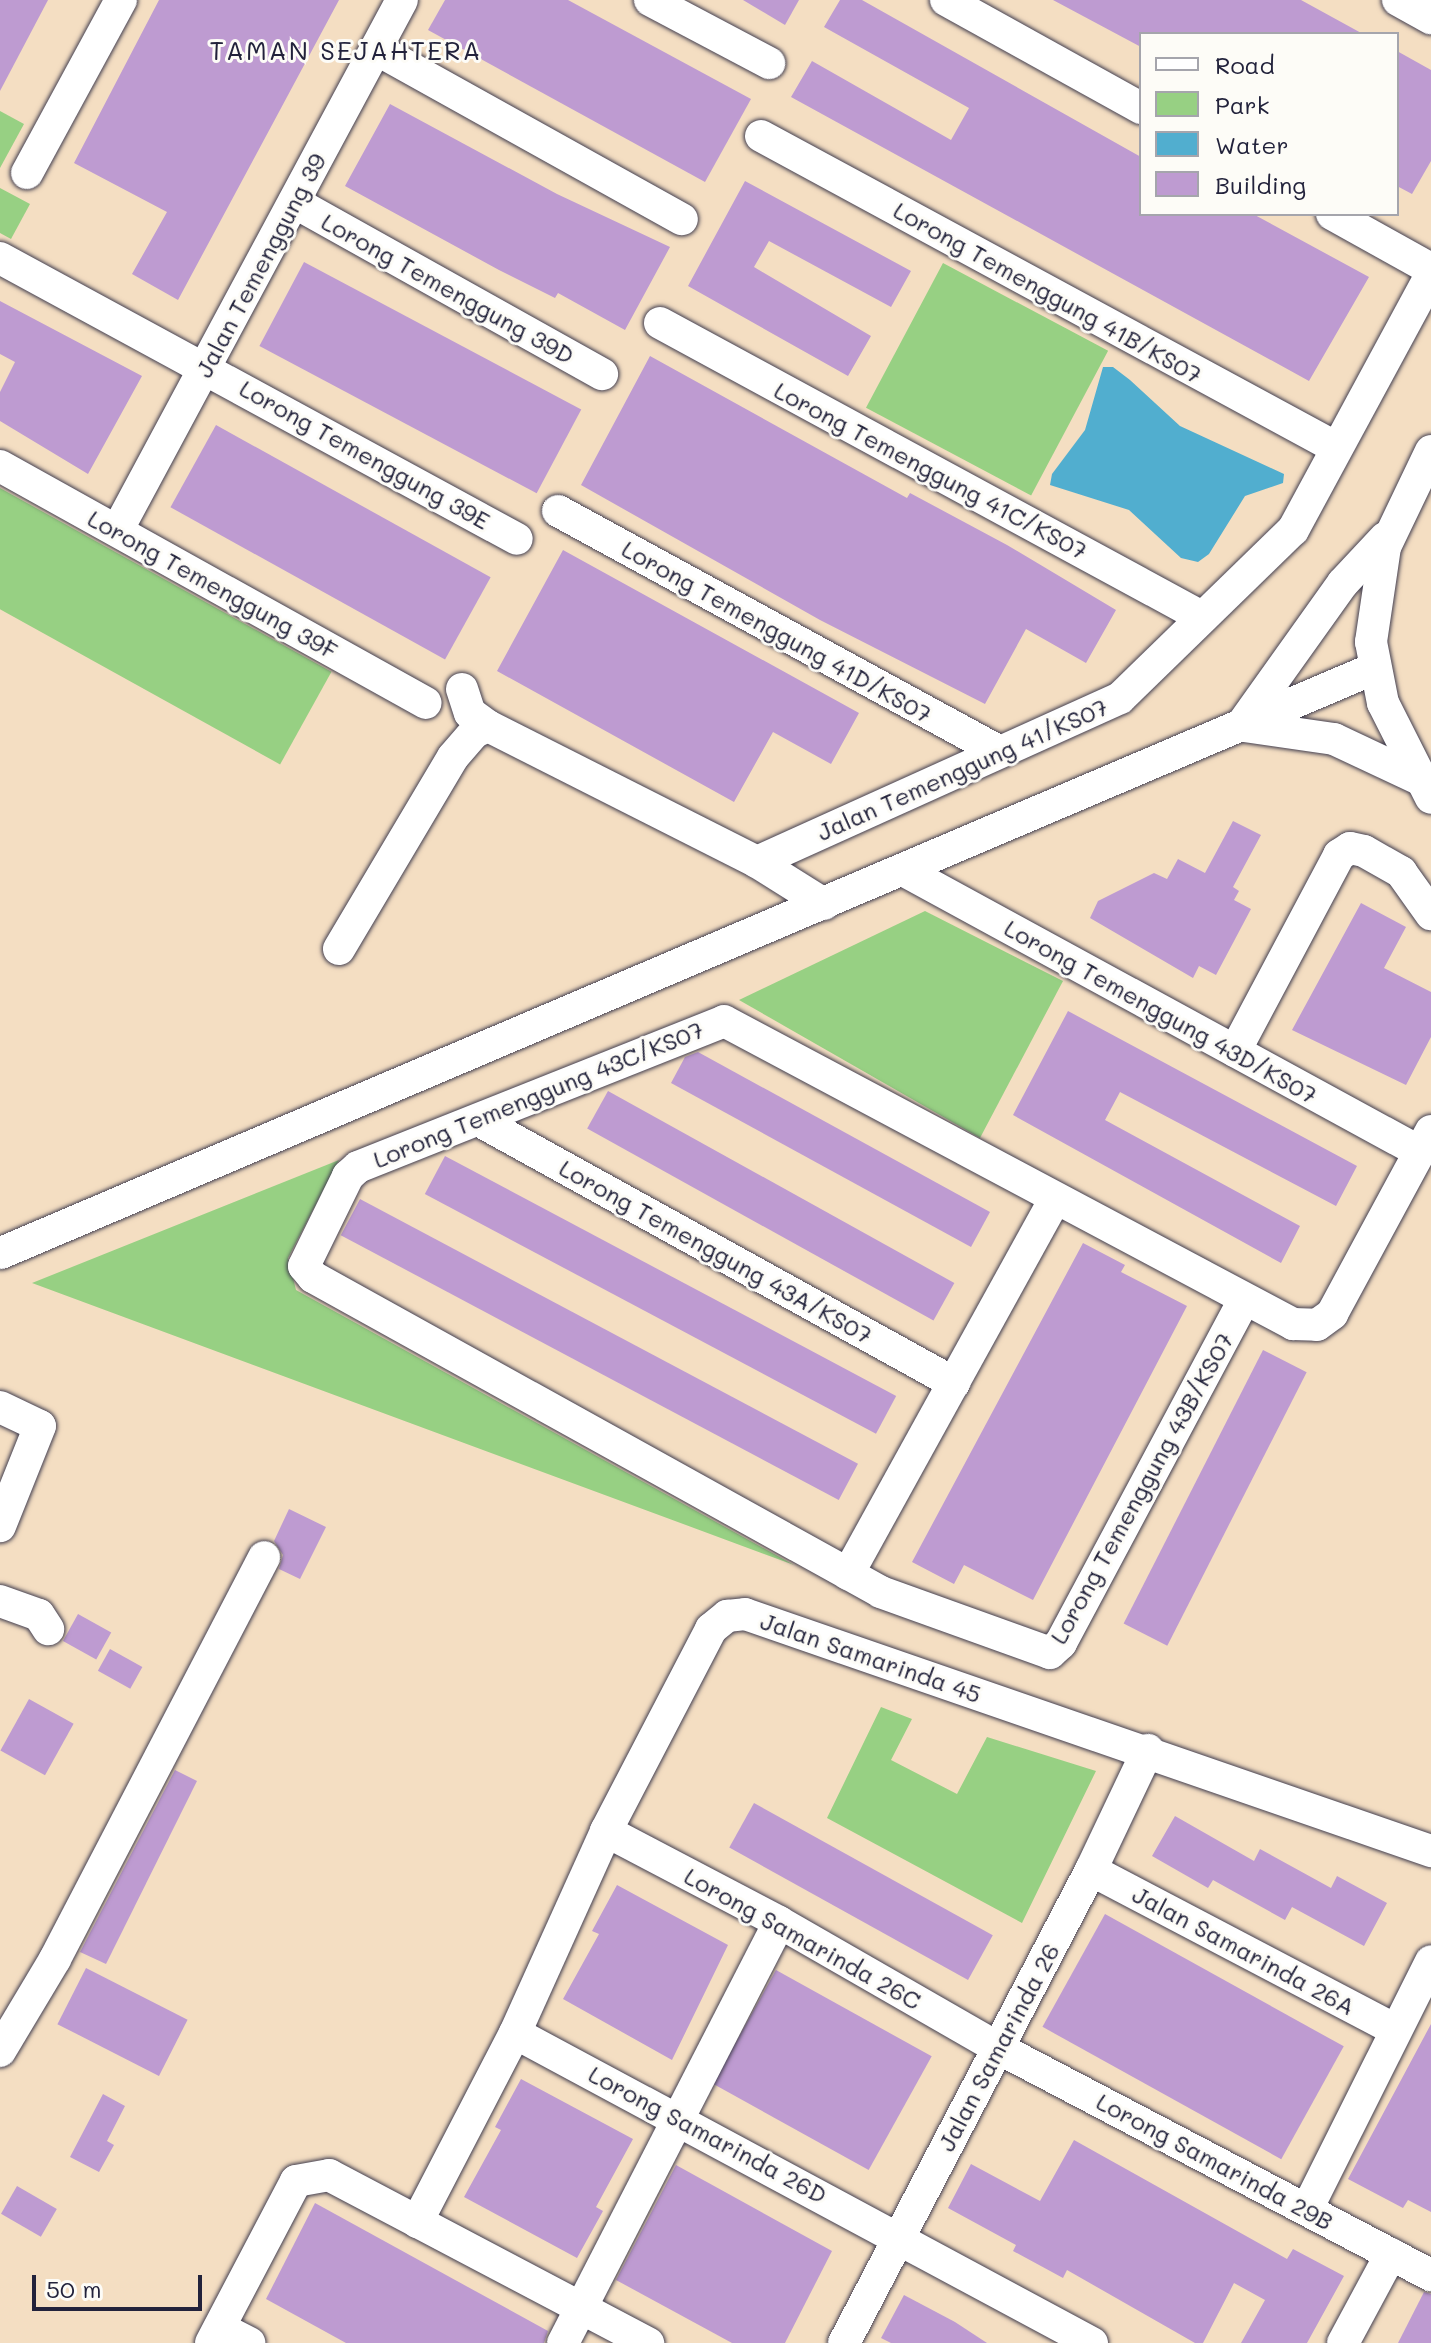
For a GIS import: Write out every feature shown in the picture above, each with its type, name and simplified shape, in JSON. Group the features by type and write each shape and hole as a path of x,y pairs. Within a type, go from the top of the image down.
{"street":[{"path":"27,173 121,0"},
{"name":"Jalan Temenggung 39","path":"118,529 402,0"},
{"path":"650,0 769,63"},
{"path":"946,0 1139,107"},
{"path":"1398,0 1431,18"},
{"path":"376,49 682,219"},
{"name":"Lorong Temenggung 41B/KS07","path":"761,136 1335,447"},
{"name":"Lorong Temenggung 39D","path":"294,202 602,374"},
{"path":"1335,216 1431,272"},
{"name":"Lorong Temenggung 39E","path":"0,258 206,366 517,539"},
{"name":"Jalan Temenggung 41/KS07","path":"757,862 996,750 1120,698 1293,530 1431,272"},
{"name":"Lorong Temenggung 41C/KS07","path":"660,323 1202,617"},
{"path":"1426,789 1397,738 1375,668 1372,613 1391,533 1431,451"},
{"name":"Lorong Temenggung 39F","path":"0,466 118,529 425,703"},
{"name":"Lorong Temenggung 41D/KS07","path":"558,511 996,750"},
{"path":"1241,725 1343,583 1391,533"},
{"path":"1,1253 1375,668"},
{"path":"462,689 470,713 488,726 757,862 824,904"},
{"path":"1241,725 1334,739 1426,789"},
{"path":"339,949 453,757 475,732 488,726"},
{"path":"1235,1051 1339,855 1350,848 1364,851 1401,872 1431,914"},
{"name":"Lorong Temenggung 43D/KS07","path":"903,870 1235,1051 1425,1142"},
{"name":"Lorong Temenggung 43C/KS07","path":"848,1574 327,1285 304,1266 348,1176 358,1167 724,1021 1244,1300 1293,1324 1317,1325 1332,1314 1425,1142"},
{"name":"Lorong Temenggung 43A/KS07","path":"478,1120 954,1383"},
{"path":"848,1574 1055,1199"},
{"name":"Lorong Temenggung 43B/KS07","path":"848,1574 881,1592 1050,1653 1061,1643 1244,1300"},
{"path":"0,1407 38,1421 39,1433 0,1526"},
{"path":"0,2051 55,1959 264,1557"},
{"path":"0,1601 39,1615 48,1629"},
{"name":"Jalan Samarinda 45","path":"417,2222 515,2033 606,1831 711,1629 727,1616 745,1614 1148,1750 1431,1851"},
{"name":"Jalan Samarinda 26","path":"844,2343 1091,1870 1148,1750"},
{"name":"Lorong Samarinda 26C","path":"606,1831 779,1922 998,2048"},
{"name":"Jalan Samarinda 26A","path":"1091,1870 1396,2030"},
{"path":"563,2343 779,1922"},
{"path":"1307,2209 1431,1961"},
{"name":"Lorong Samarinda 26D","path":"515,2033 900,2235 1092,2343"},
{"name":"Lorong Samarinda 29B","path":"998,2048 1431,2275"},
{"path":"249,2343 216,2336 296,2181 329,2175 648,2343"},
{"path":"1343,2343 1391,2254"}],"green space":[{"path":"0,111 24,124 0,168"},
{"path":"0,188 30,204 11,239 0,233"},
{"path":"943,263 1108,351 1031,496 866,408"},
{"path":"0,488 331,672 280,764 0,609"},
{"path":"925,911 1063,981 980,1138 739,1000"},
{"path":"339,1160 288,1258 296,1290 794,1565 32,1283"},
{"path":"881,1707 912,1719 891,1760 957,1794 987,1737 1096,1771 1022,1923 827,1818"}],"water":[{"path":"1103,367 1113,367 1130,380 1180,426 1284,474 1283,483 1245,496 1209,554 1198,562 1181,558 1129,510 1050,485 1052,474 1085,430"}],"building":[{"path":"0,0 48,0 0,91"},
{"path":"159,0 339,0 178,300 132,274 167,212 74,163"},
{"path":"445,0 568,0 751,99 705,182 428,30"},
{"path":"743,0 799,0 785,25"},
{"path":"840,0 862,0 1139,156 1139,216 1257,216 1369,277 1309,381 791,97 812,61 951,140 969,108 824,27"},
{"path":"1053,0 1301,0 1359,32 1139,32 1139,46"},
{"path":"1399,52 1431,70 1431,161 1412,194 1399,187"},
{"path":"390,104 557,194 670,247 625,330 558,293 555,298 499,270 345,186"},
{"path":"745,181 911,271 891,307 769,241 754,267 871,336 848,376 688,286"},
{"path":"304,262 581,409 537,493 259,346"},
{"path":"0,301 142,376 88,474 0,421 0,392 15,362 0,354"},
{"path":"650,356 907,498 910,493 1007,545 1116,610 1086,663 1026,629 985,704 820,620 581,485"},
{"path":"216,425 491,577 445,659 170,507"},
{"path":"563,550 859,713 831,764 773,732 734,802 497,671"},
{"path":"1233,821 1261,835 1233,887 1239,891 1234,900 1251,909 1216,975 1199,966 1193,978 1090,918 1098,901 1154,873 1167,879 1178,859 1205,873"},
{"path":"1361,903 1406,927 1384,968 1431,992 1431,1037 1406,1085 1292,1030"},
{"path":"1068,1011 1357,1166 1336,1206 1120,1092 1105,1120 1300,1226 1281,1263 1013,1115"},
{"path":"698,1052 990,1212 971,1247 671,1083 685,1057"},
{"path":"608,1091 954,1283 934,1321 587,1129"},
{"path":"445,1156 896,1396 876,1434 425,1194"},
{"path":"360,1199 858,1464 839,1500 341,1235"},
{"path":"1083,1243 1125,1265 1121,1272 1187,1306 1033,1600 964,1565 954,1584 912,1562"},
{"path":"1263,1350 1307,1372 1167,1646 1124,1624"},
{"path":"289,1509 326,1527 300,1579 279,1569 283,1555 274,1541"},
{"path":"78,1614 111,1632 96,1660 63,1641"},
{"path":"110,1649 142,1667 130,1689 98,1671"},
{"path":"29,1699 74,1724 45,1775 0,1751"},
{"path":"175,1770 197,1781 106,1964 80,1952"},
{"path":"754,1803 993,1935 968,1980 729,1848"},
{"path":"1175,1816 1254,1861 1260,1849 1331,1888 1337,1876 1387,1903 1364,1946 1292,1907 1285,1920 1213,1880 1208,1888 1152,1856"},
{"path":"617,1885 728,1945 672,2060 563,1999 599,1934 592,1931"},
{"path":"1105,1914 1344,2046 1281,2159 1042,2027"},
{"path":"86,1968 188,2020 159,2076 57,2024"},
{"path":"776,1970 932,2056 869,2170 713,2084"},
{"path":"1431,2024 1431,2212 1408,2200 1403,2208 1348,2179"},
{"path":"521,2079 633,2139 596,2207 603,2211 577,2258 464,2197 501,2130 495,2127"},
{"path":"103,2094 125,2106 107,2141 114,2145 99,2172 70,2157"},
{"path":"1074,2140 1287,2259 1293,2249 1344,2276 1307,2343 1241,2343 1265,2300 1234,2283 1203,2343 1195,2343 1067,2270 1063,2278 1013,2251 1016,2245 948,2208 971,2164 1040,2201"},
{"path":"676,2165 832,2251 785,2343 732,2343 616,2280"},
{"path":"17,2186 57,2209 41,2237 1,2214"},
{"path":"315,2203 548,2331 544,2343 346,2343 266,2299"},
{"path":"1424,2292 1431,2294 1431,2343 1398,2343"},
{"path":"904,2295 987,2343 891,2343 881,2338"}],"district":[{"name":"TAMAN SEJAHTERA","path":"346,51"}]}
